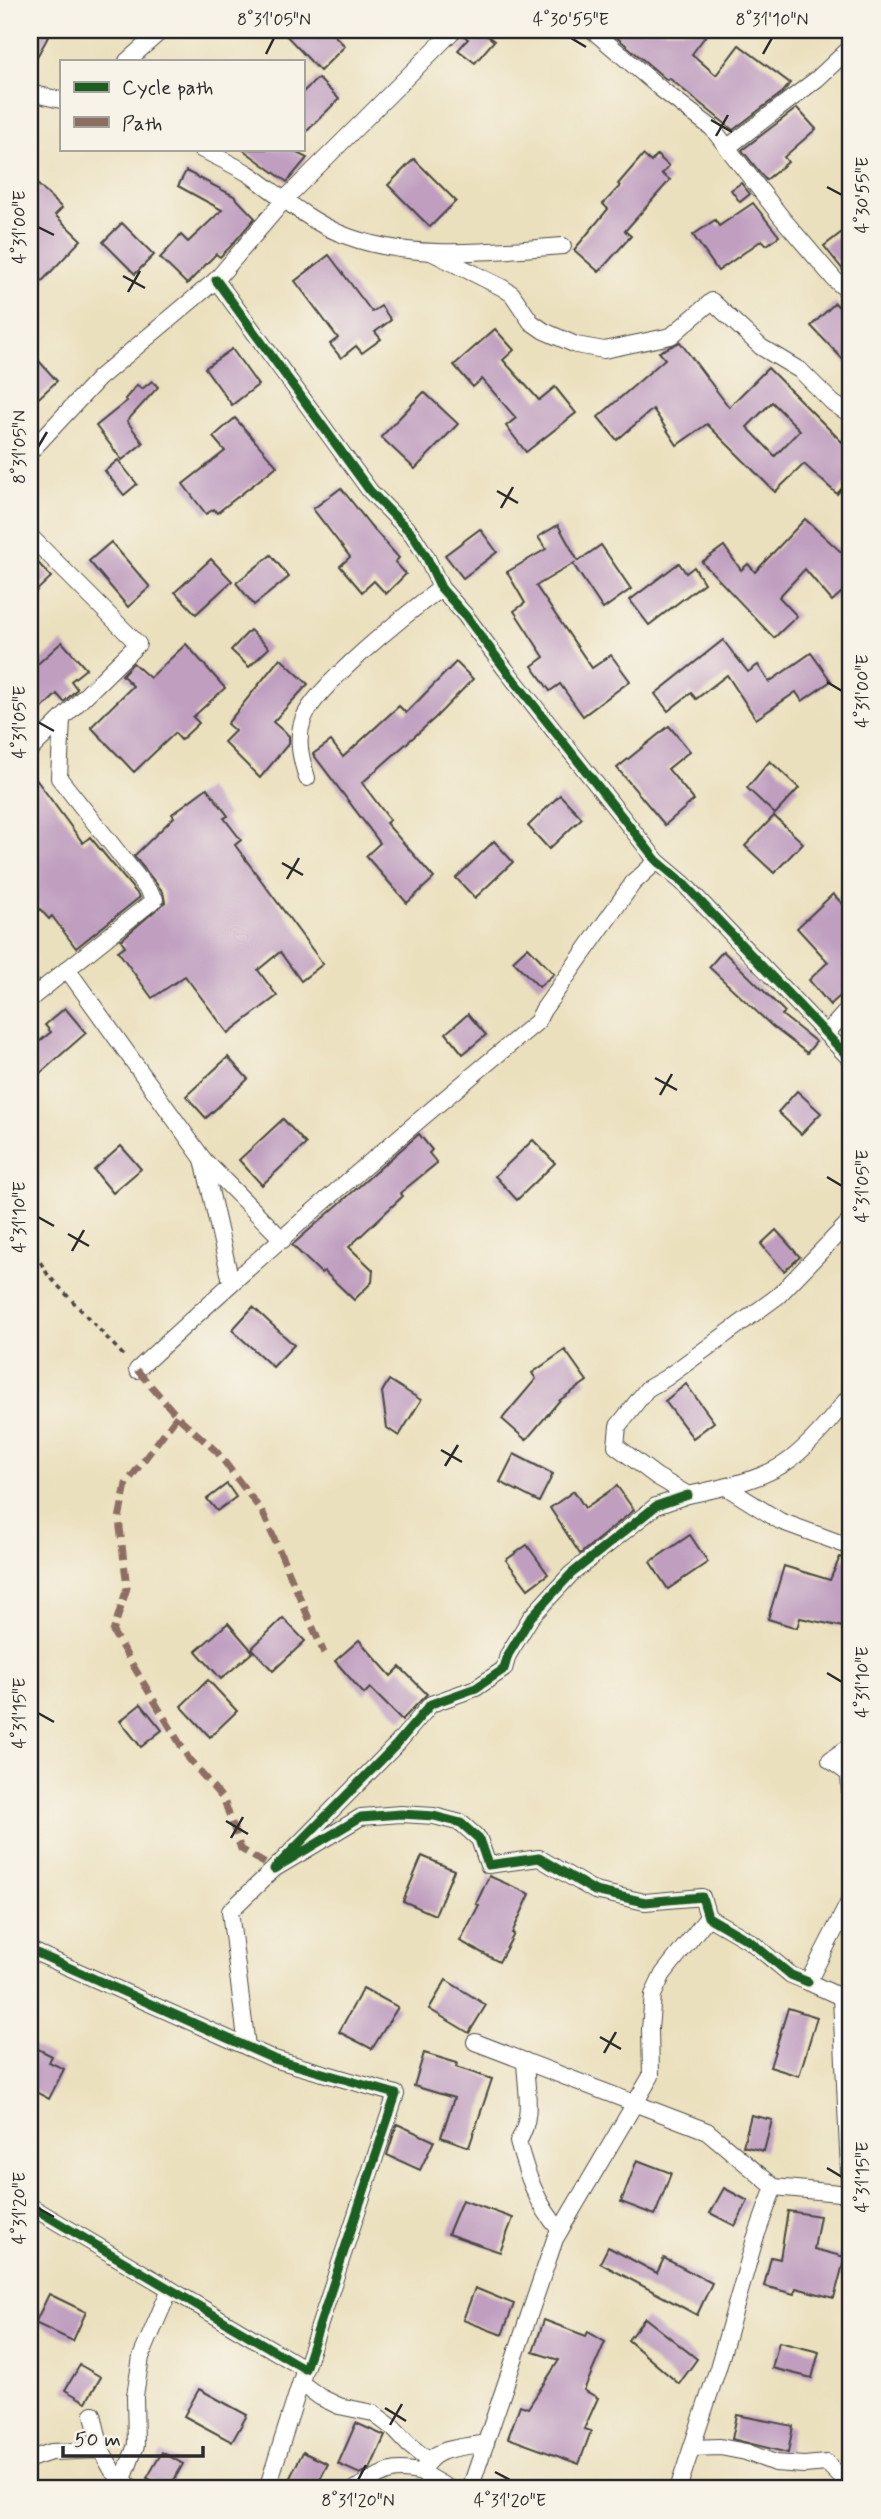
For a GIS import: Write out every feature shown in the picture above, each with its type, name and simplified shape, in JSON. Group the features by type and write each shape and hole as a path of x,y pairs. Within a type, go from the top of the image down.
{"street":[{"path":"128,60 162,30"},
{"path":"30,452 99,378 216,280 285,200 454,30"},
{"path":"592,30 712,128 782,218 835,280 851,294"},
{"path":"728,148 817,79 851,47"},
{"path":"30,93 60,100"},
{"path":"203,150 246,173 321,224 342,234 431,252 563,246"},
{"path":"431,252 512,294 531,322 544,331 576,345 604,350 671,336 712,301 761,347 801,371 833,403 851,415"},
{"path":"216,280 370,491 411,534 426,556 441,588 657,861 683,883 851,1060"},
{"path":"30,536 138,644 30,750"},
{"path":"307,778 299,745 302,722 308,708 328,685 380,638 441,588"},
{"path":"30,999 155,899 59,778 62,719"},
{"path":"137,1370 231,1282 284,1240 419,1119 537,1022 634,883 657,861"},
{"path":"67,969 203,1159 284,1240"},
{"path":"826,1034 851,1006"},
{"path":"203,1159 231,1282"},
{"path":"688,1495 656,1476 616,1446 618,1426 647,1389 778,1296 851,1220"},
{"path":"247,2047 230,1911 396,1745 431,1704 476,1688 504,1669 508,1655 531,1617 571,1574 656,1506 688,1495 739,1484 790,1460 828,1423 851,1394"},
{"path":"726,1487 780,1521 851,1547"},
{"path":"851,1745 830,1760 849,1774 851,1810"},
{"path":"274,1869 361,1817 401,1814 434,1816 461,1824 479,1839 488,1865 539,1858 595,1891 645,1902 702,1897 708,1917 751,1942 791,1975 846,1998 851,2195 774,2187 707,2131 475,2042"},
{"path":"808,1982 851,1898"},
{"path":"470,2489 555,2239 651,2076 650,2029 653,1995 663,1974 708,1917"},
{"path":"30,1950 274,2059 396,2095 267,2489"},
{"path":"525,2061 530,2104 524,2132 518,2142 529,2182 541,2200 546,2214 560,2230"},
{"path":"678,2489 718,2368 755,2239 774,2187"},
{"path":"30,2206 170,2289 303,2376 320,2398 339,2406 373,2413 450,2489"},
{"path":"128,2485 136,2445 135,2396 141,2357 170,2289"},
{"path":"93,2414 101,2450 112,2470 128,2485"},
{"path":"355,2489 385,2472 426,2467 440,2450 486,2444"},
{"path":"692,2448 720,2446 775,2463 827,2463 846,2482 851,2480"},
{"path":"30,2459 51,2452 101,2450"}],"path":[{"path":"30,1245 48,1275 137,1370"}],"building":[{"path":"30,30 52,30 30,69"},
{"path":"281,30 329,30 345,46 320,71"},
{"path":"464,30 480,30 494,41 475,63 458,50 468,39 463,35"},
{"path":"608,30 710,30 692,54 716,75 739,45 790,83 783,92 733,130 669,78 667,80"},
{"path":"318,78 339,99 304,134 304,91"},
{"path":"797,108 816,129 784,157 788,162 766,180 742,150"},
{"path":"243,150 291,150 307,158 287,182"},
{"path":"643,155 651,162 657,155 669,166 662,174 670,180 625,231 631,236 599,272 574,250 608,209 603,204"},
{"path":"414,159 456,201 430,227 388,185"},
{"path":"186,171 234,196 255,218 220,257 216,254 187,284 160,258 181,235 188,242 222,210 178,186"},
{"path":"30,177 62,208 55,215 81,240 30,294"},
{"path":"741,183 750,194 740,202 731,190"},
{"path":"753,203 779,236 767,245 762,240 718,271 693,235 715,220 719,226"},
{"path":"122,223 154,255 135,274 103,242"},
{"path":"851,225 851,280 824,246"},
{"path":"329,255 372,312 381,306 391,320 375,332 381,339 362,353 356,346 341,358 330,344 338,338 295,281"},
{"path":"835,303 851,320 851,368 811,326"},
{"path":"495,329 514,350 503,360 539,400 555,387 576,413 526,452 506,426 516,418 482,379 473,387 454,365"},
{"path":"680,342 729,407 768,368 842,442 851,432 851,478 837,494 804,464 775,492 707,424 677,445 653,409 617,440 598,417 665,359 659,352","holes":["772,402 800,430 775,456 747,427"]},
{"path":"232,349 258,385 232,405 205,368"},
{"path":"30,351 57,381 30,406"},
{"path":"152,381 158,387 127,421 143,443 122,460 96,426 127,401 125,399 137,385 142,389"},
{"path":"424,392 458,424 415,469 381,437"},
{"path":"235,418 277,466 217,513 214,509 206,514 183,484 225,451 213,437"},
{"path":"118,460 137,484 124,495 105,471"},
{"path":"341,488 399,558 395,562 406,574 386,594 374,581 362,592 340,566 350,557 313,509"},
{"path":"805,519 841,552 851,543 851,584 832,601 805,569 779,597 797,616 774,638 702,562 724,546 741,570 748,564 755,572"},
{"path":"558,525 578,561 601,545 631,589 603,609 573,564 576,562 536,586 592,668 611,655 630,681 583,716 560,684 550,691 532,666 544,657 514,611 525,603 507,572 546,549 538,537"},
{"path":"480,529 497,552 463,578 445,555"},
{"path":"111,542 150,587 128,607 89,561"},
{"path":"30,554 51,577 30,597"},
{"path":"271,555 289,577 254,605 236,583"},
{"path":"211,559 232,581 196,614 175,592"},
{"path":"679,563 686,573 694,567 704,583 649,625 630,600"},
{"path":"250,630 269,648 249,667 231,650"},
{"path":"723,640 748,672 758,665 769,682 811,653 831,681 802,701 796,692 756,719 727,675 696,699 691,693 668,711 655,694"},
{"path":"62,642 86,669 71,681 77,689 64,702 57,694 30,720 30,671"},
{"path":"186,644 225,688 193,717 199,723 181,740 175,733 134,772 91,727 133,686 122,675 133,663 150,678"},
{"path":"280,658 308,684 273,722 289,736 289,743 260,778 224,742 235,731 227,724"},
{"path":"456,662 473,679 435,718 362,783 390,820 386,823 434,878 407,903 366,856 380,843 313,754 331,741 343,757 399,706 406,713"},
{"path":"669,726 690,751 668,769 694,800 665,825 617,768"},
{"path":"770,761 799,788 775,814 747,788"},
{"path":"30,771 83,843 90,837 140,897 76,948 52,916 49,919 30,898"},
{"path":"207,788 228,816 224,818 241,840 235,845 323,964 301,981 280,952 258,970 277,996 228,1033 185,976 152,998 118,951 125,946 121,940 165,902 163,892 134,856 174,817 172,814"},
{"path":"560,795 582,818 549,849 528,826"},
{"path":"774,816 803,843 774,873 745,846"},
{"path":"494,841 513,862 475,898 456,878"},
{"path":"833,894 851,913 851,986 830,1005 809,980 828,962 797,928"},
{"path":"528,947 554,974 539,987 513,961"},
{"path":"723,951 785,1012 782,1015 816,1042 807,1053 772,1026 709,967"},
{"path":"65,1008 86,1033 30,1082 30,1049 51,1032 45,1025"},
{"path":"468,1014 486,1035 463,1054 446,1033"},
{"path":"228,1057 248,1079 206,1118 186,1096"},
{"path":"797,1091 821,1113 801,1134 778,1112"},
{"path":"283,1119 306,1144 262,1185 239,1160"},
{"path":"419,1134 432,1150 429,1153 437,1163 400,1193 403,1196 349,1247 373,1270 372,1282 354,1300 292,1245"},
{"path":"533,1140 555,1163 517,1200 495,1176"},
{"path":"121,1146 141,1169 113,1193 94,1170"},
{"path":"776,1230 800,1257 784,1271 761,1244"},
{"path":"253,1307 294,1345 273,1367 232,1330"},
{"path":"565,1350 587,1381 560,1400 526,1440 502,1419 536,1379 532,1373"},
{"path":"389,1380 421,1400 399,1436 387,1428 382,1392"},
{"path":"686,1384 714,1422 693,1438 665,1401"},
{"path":"514,1454 553,1474 539,1502 500,1482"},
{"path":"227,1484 236,1497 217,1511 207,1499"},
{"path":"617,1486 634,1510 580,1554 550,1508 574,1491 585,1508"},
{"path":"690,1535 708,1562 668,1589 650,1562"},
{"path":"527,1545 548,1574 528,1589 506,1560"},
{"path":"840,1557 851,1561 851,1613 848,1628 800,1618 797,1628 768,1619 784,1566 830,1580"},
{"path":"283,1618 305,1641 273,1671 252,1648"},
{"path":"228,1623 253,1652 221,1679 196,1651"},
{"path":"359,1640 391,1676 400,1667 427,1694 402,1720 370,1688 364,1694 335,1661"},
{"path":"208,1680 237,1711 210,1737 181,1706"},
{"path":"141,1704 162,1730 141,1747 120,1721"},
{"path":"422,1856 454,1870 435,1915 403,1901"},
{"path":"489,1876 530,1894 499,1962 460,1941 479,1905 476,1904"},
{"path":"446,1980 486,2005 469,2033 429,2009"},
{"path":"363,1988 398,2007 372,2049 339,2032"},
{"path":"788,2008 817,2017 799,2076 770,2067"},
{"path":"30,2045 52,2056 49,2062 64,2069 49,2099 30,2089"},
{"path":"424,2053 457,2063 456,2067 492,2079 469,2147 441,2137 454,2098 414,2086"},
{"path":"751,2115 772,2120 764,2151 743,2146"},
{"path":"397,2124 434,2141 420,2170 387,2155"},
{"path":"637,2160 671,2173 655,2215 621,2202"},
{"path":"724,2188 748,2201 735,2226 710,2213"},
{"path":"462,2200 513,2218 500,2252 448,2234"},
{"path":"788,2211 820,2216 814,2249 845,2257 834,2298 796,2288 794,2294 764,2286 771,2257 780,2259"},
{"path":"608,2247 657,2273 664,2258 712,2283 697,2315 600,2263"},
{"path":"475,2288 514,2304 502,2335 463,2320"},
{"path":"49,2294 86,2312 73,2341 35,2323"},
{"path":"645,2318 697,2359 679,2384 628,2340"},
{"path":"544,2320 586,2336 588,2332 605,2342 584,2390 598,2398 584,2429 591,2431 579,2464 508,2438 520,2405 528,2408 559,2360 533,2352"},
{"path":"779,2342 819,2352 812,2378 772,2368"},
{"path":"80,2365 101,2377 86,2402 65,2390"},
{"path":"199,2389 247,2415 232,2442 184,2416"},
{"path":"737,2415 793,2426 788,2453 732,2439"},
{"path":"356,2423 385,2436 370,2469 360,2474 338,2464"},
{"path":"162,2452 183,2464 169,2489 147,2478"},
{"path":"303,2452 328,2464 315,2489 284,2489"}],"marked path":[{"path":"137,1370 177,1416 217,1452 263,1513 324,1653"},
{"path":"177,1416 126,1484 119,1519 127,1588 113,1632 189,1759 224,1800 241,1849 274,1869"}],"cycle path":[{"path":"216,280 370,491 412,534 441,588 657,861 683,883 851,1060"},
{"path":"688,1495 656,1506 571,1574 531,1617 508,1655 504,1669 476,1688 431,1704 396,1745 274,1869 361,1817 401,1814 434,1816 461,1823 479,1839 488,1865 539,1858 595,1891 645,1902 702,1897 708,1917 751,1942 791,1975 808,1982"},
{"path":"30,1950 274,2059 396,2094 305,2369 30,2206"}]}
